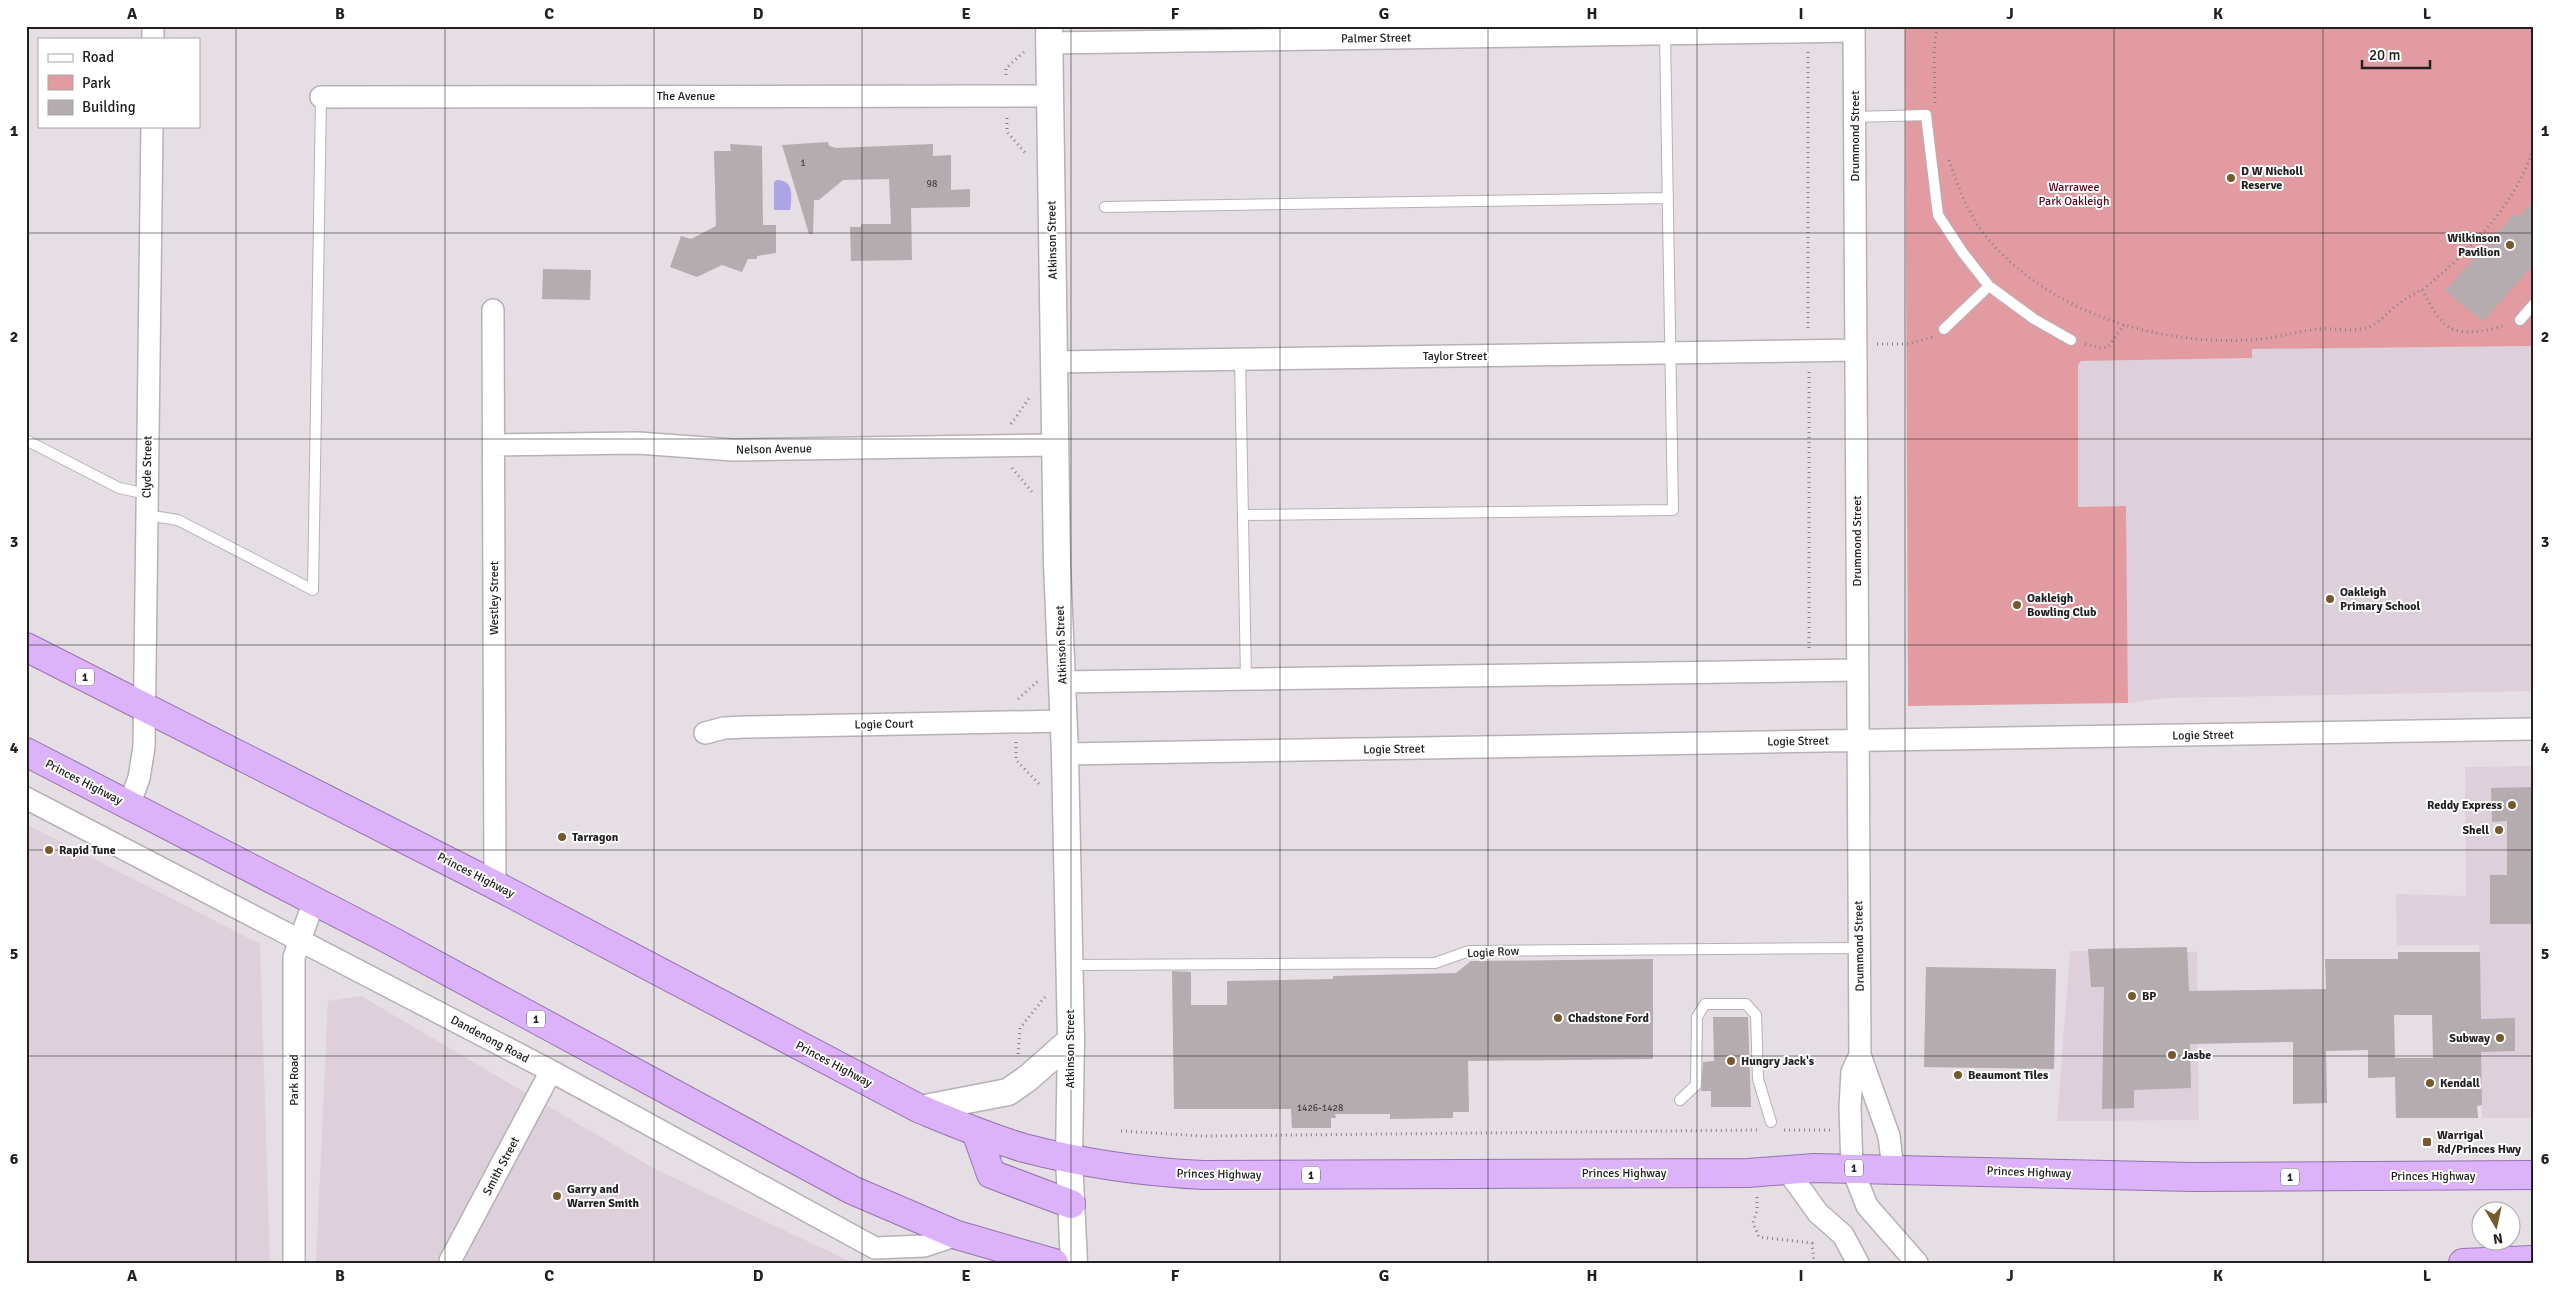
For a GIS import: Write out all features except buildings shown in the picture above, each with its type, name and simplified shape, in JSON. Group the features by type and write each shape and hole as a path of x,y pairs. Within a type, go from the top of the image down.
{"highway":[{"name":"Princes Highway","path":"26,647 495,885 920,1109 976,1132 1024,1148 1070,1158 1144,1170 1203,1175 1758,1172 1852,1168 2192,1177 2533,1175"},
{"name":"Princes Highway","path":"26,752 386,938 870,1199 1001,1255 1054,1263"},
{"path":"976,1132 991,1174 1071,1204"},
{"path":"2464,1263 2533,1260"}],"street":[{"name":"Palmer Street","path":"1049,35 1666,34 1854,29"},
{"name":"Drummond Street","path":"1854,29 1860,1055 1888,1136 1893,1169"},
{"name":"Atkinson Street","path":"1049,35 1055,445 1065,754 1071,1040 1070,1158 1074,1263"},
{"name":"The Avenue","path":"321,97 1050,96"},
{"name":"Clyde Street","path":"129,806 141,768 144,706 152,128"},
{"name":"Westley Street","path":"493,310 495,885"},
{"name":"Taylor Street","path":"1054,362 1240,358 1670,354 1856,347"},
{"name":"Nelson Avenue","path":"494,445 638,443 733,450 1055,445"},
{"path":"1062,682 1857,670"},
{"name":"Logie Court","path":"705,733 724,728 746,726 1064,721"},
{"name":"Logie Street","path":"1065,754 2532,730"},
{"name":"Dandenong Road","path":"26,798 551,1071 875,1248 924,1246 957,1235"},
{"name":"Park Road","path":"294,1263 294,957 314,901"},
{"path":"920,1109 1008,1092 1028,1078 1071,1040"},
{"name":"Drummond Street","path":"1860,1055 1852,1072 1850,1129 1852,1168 1867,1206 1917,1263"},
{"name":"Smith Street","path":"450,1261 551,1071"},
{"path":"1787,1170 1818,1213 1843,1235 1858,1263"}],"lane":[{"path":"1243,515 1673,510 1666,34"},
{"path":"26,440 313,590 321,97"},
{"path":"1855,117 1926,115 1938,215 1963,253 1989,286 2034,319 2071,340"},
{"path":"1105,208 1668,198"},
{"path":"1944,330 1989,286"},
{"path":"2520,320 2533,304"},
{"path":"1240,358 1246,680"},
{"name":"Logie Row","path":"1069,965 1435,963 1469,951 1859,948"},
{"path":"1680,1100 1696,1085 1697,1018 1705,1004 1746,1004 1756,1015 1758,1079 1771,1122"}],"path":[{"path":"1937,26 1934,51 1934,99 1937,108"},
{"path":"2530,26 2533,35"},
{"path":"1948,154 1960,193 1983,233 1996,248 2047,289 2071,303 2124,325 2162,336 2206,340 2248,340 2283,337 2316,329 2356,329 2371,326 2398,304 2422,290 2465,251 2493,219 2513,191 2528,163 2533,148"},
{"path":"2422,290 2433,309 2450,328 2476,332 2520,320"},
{"path":"2071,340 2093,347 2108,347 2124,325"},
{"path":"1856,347 1908,344 1937,336 1944,330"},
{"path":"1016,760 1041,785 1041,794"},
{"path":"1020,1028 1045,997 1045,987"},
{"path":"1780,1130 1850,1129"},
{"path":"1121,1131 1202,1136 1762,1130"},
{"path":"1758,1172 1757,1211 1753,1223 1759,1238 1812,1243 1814,1263"}],"shaded area":[{"path":"777,180 786,183 791,190 790,210 774,210 774,182"},
{"name":"Oakleigh Primary School","path":"2533,346 2533,691 2166,698 2128,703 2126,506 2078,507 2078,365 2081,361 2252,358 2252,349"},
{"name":"Shell","path":"2533,766 2533,1118 2482,1118 2479,945 2397,945 2396,894 2466,896 2465,767"},
{"path":"26,824 260,944 270,1263 26,1263"},
{"name":"BP","path":"2070,951 2197,952 2199,1120 2057,1121"},
{"path":"361,996 655,1169 853,1263 316,1263 328,1001"}],"green space":[{"name":"Warrawee Park Oakleigh","path":"1905,26 2533,26 2533,346 2252,349 2252,358 2081,361 2078,365 2078,507 2126,506 2128,703 1908,706"}],"place":[{"name":"D W Nicholl Reserve","path":"2231,178"},
{"name":"Wilkinson Pavilion","path":"2510,245"},
{"name":"Oakleigh Primary School","path":"2330,599"},
{"name":"Oakleigh Bowling Club","path":"2017,605"},
{"name":"Reddy Express","path":"2512,805"},
{"name":"Shell","path":"2499,830"},
{"name":"Tarragon","path":"562,837"},
{"name":"Rapid Tune","path":"49,850"},
{"name":"BP","path":"2132,996"},
{"name":"Chadstone Ford","path":"1558,1018"},
{"name":"Subway","path":"2500,1038"},
{"name":"Jasbe","path":"2172,1055"},
{"name":"Hungry Jack's","path":"1731,1061"},
{"name":"Beaumont Tiles","path":"1958,1075"},
{"name":"Kendall","path":"2430,1083"},
{"name":"Warrigal Rd/Princes Hwy","path":"2427,1142"},
{"name":"Garry and Warren Smith","path":"557,1196"}]}
